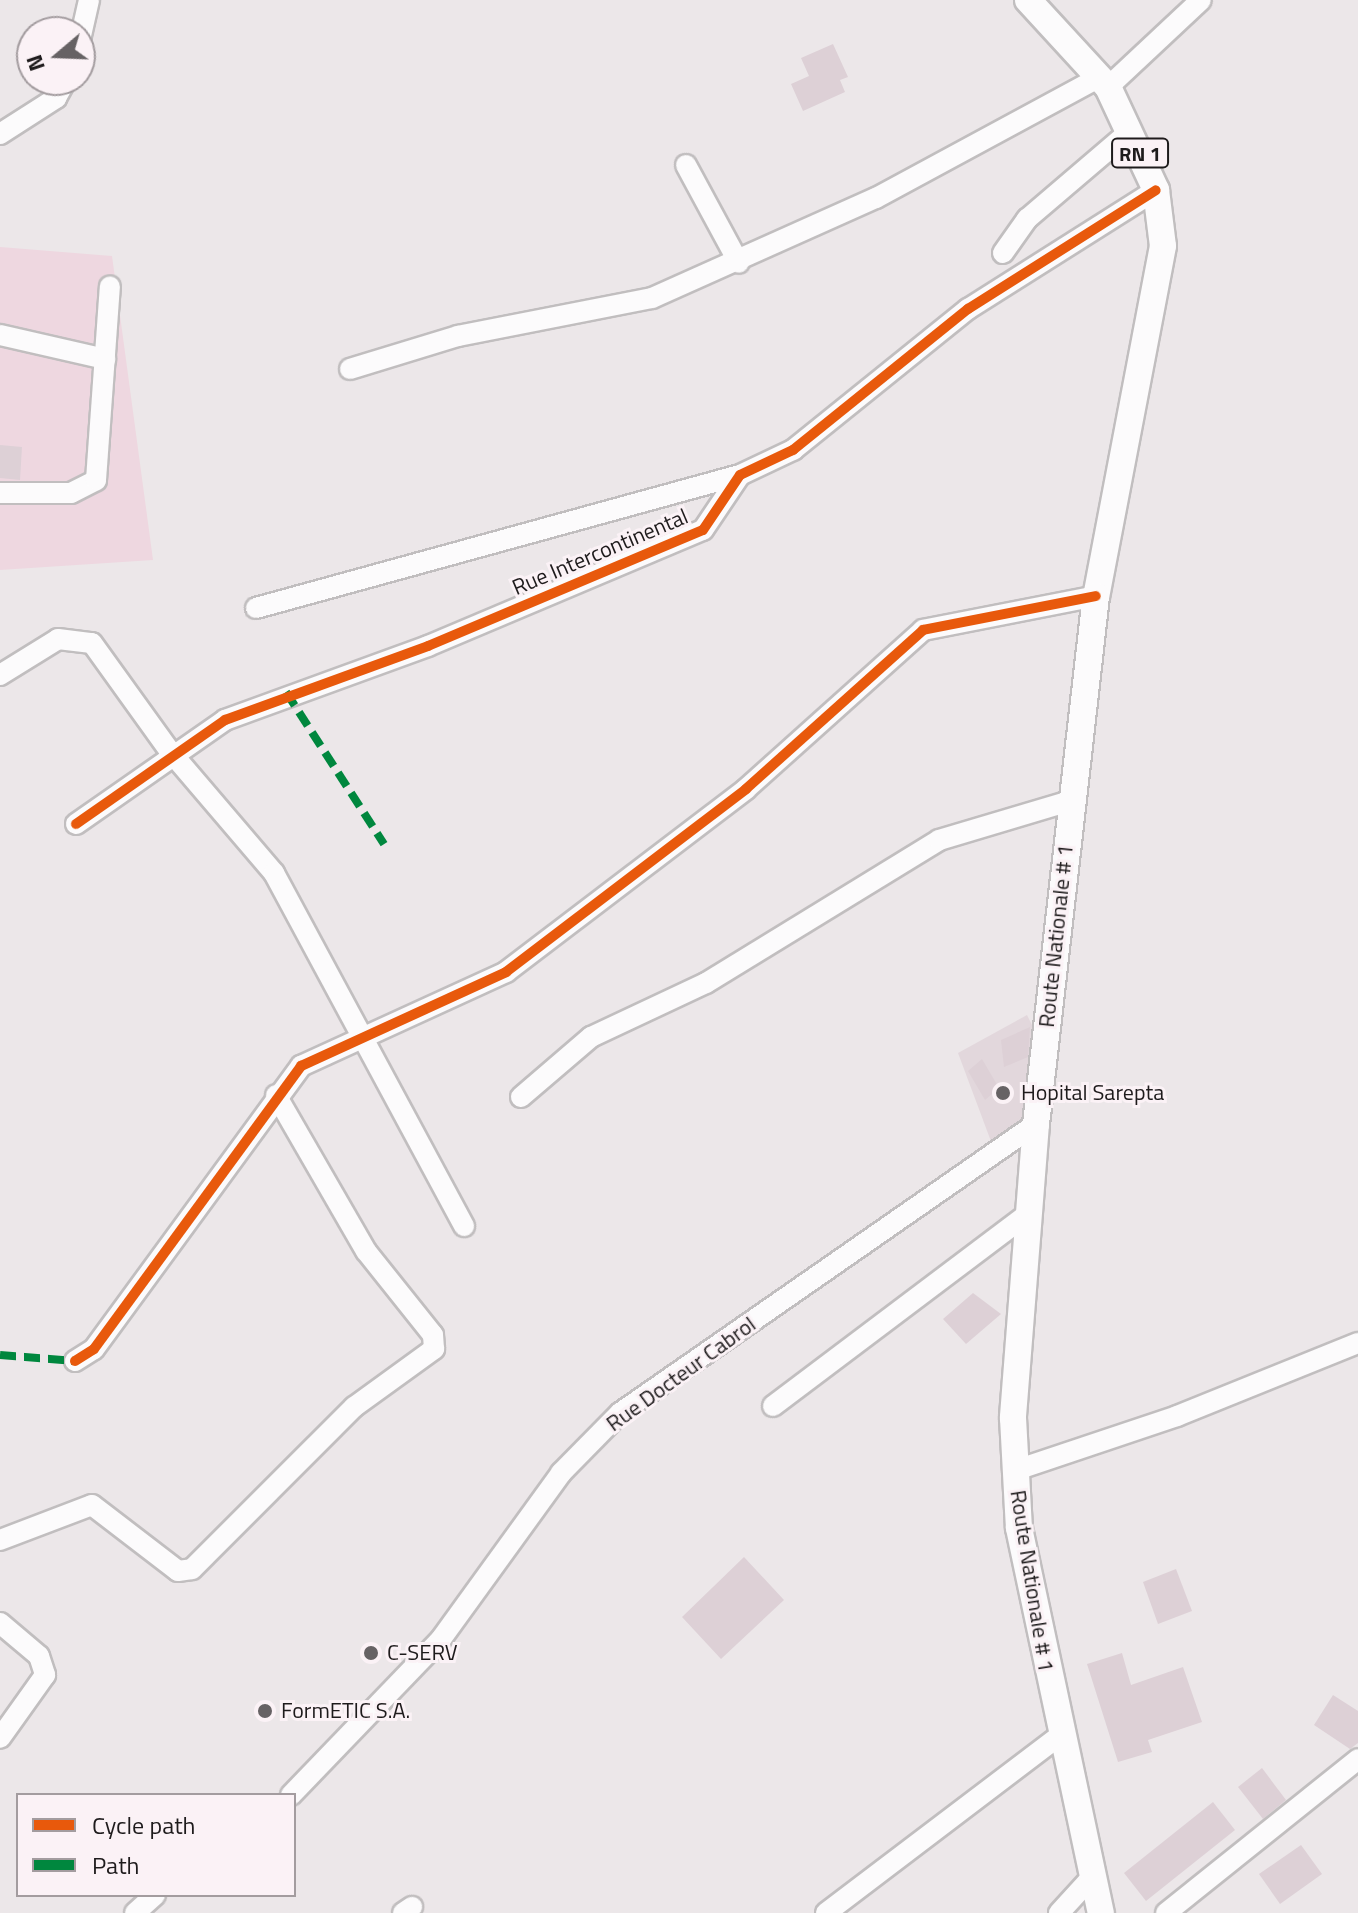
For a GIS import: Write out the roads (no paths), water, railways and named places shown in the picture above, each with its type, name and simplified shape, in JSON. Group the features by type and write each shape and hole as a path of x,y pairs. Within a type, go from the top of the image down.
{"main road":[{"name":"Route Nationale # 1","path":"1028,0 1104,82 1130,131 1156,190 1160,292 1096,596 1070,801 1036,1124 1013,1418 1019,1528 1059,1736 1101,1913"}],"street":[{"path":"350,369 458,336 652,298 739,263 1104,82 1201,0"},
{"path":"0,134 57,96"},
{"path":"1003,253 1027,219 1130,131"},
{"path":"686,165 739,263"},
{"path":"256,608 740,475 793,450 968,309 1156,190"},
{"path":"0,493 71,493 96,480 110,287"},
{"path":"0,335 105,359"},
{"name":"Rue Intercontinental","path":"76,824 225,720 286,692 428,646 703,530 740,475"},
{"path":"75,1361 94,1349 276,1095 301,1066 365,1034 470,994 506,972 746,789 923,630 1096,596"},
{"path":"0,675 58,639 92,643 175,753 274,873 290,913 365,1034 464,1226"},
{"path":"521,1097 591,1037 706,983 939,840 1070,801"},
{"path":"0,1540 92,1505 178,1571 192,1569 354,1407 434,1349 433,1335 366,1251 276,1095"},
{"name":"Rue Docteur Cabrol","path":"293,1793 441,1639 561,1473 620,1413 1036,1124"},
{"path":"773,1406 1029,1213"},
{"path":"1016,1470 1177,1416 1358,1343"},
{"path":"0,1623 39,1656 45,1675 0,1738"},
{"path":"826,1913 1059,1736"},
{"path":"1166,1913 1358,1759"},
{"path":"1059,1913 1092,1877"},
{"path":"135,1913 153,1897"}],"place":[{"name":"Hopital Sarepta","path":"1003,1093"},
{"name":"C-SERV","path":"371,1653"},
{"name":"FormETIC S.A.","path":"265,1711"}]}
